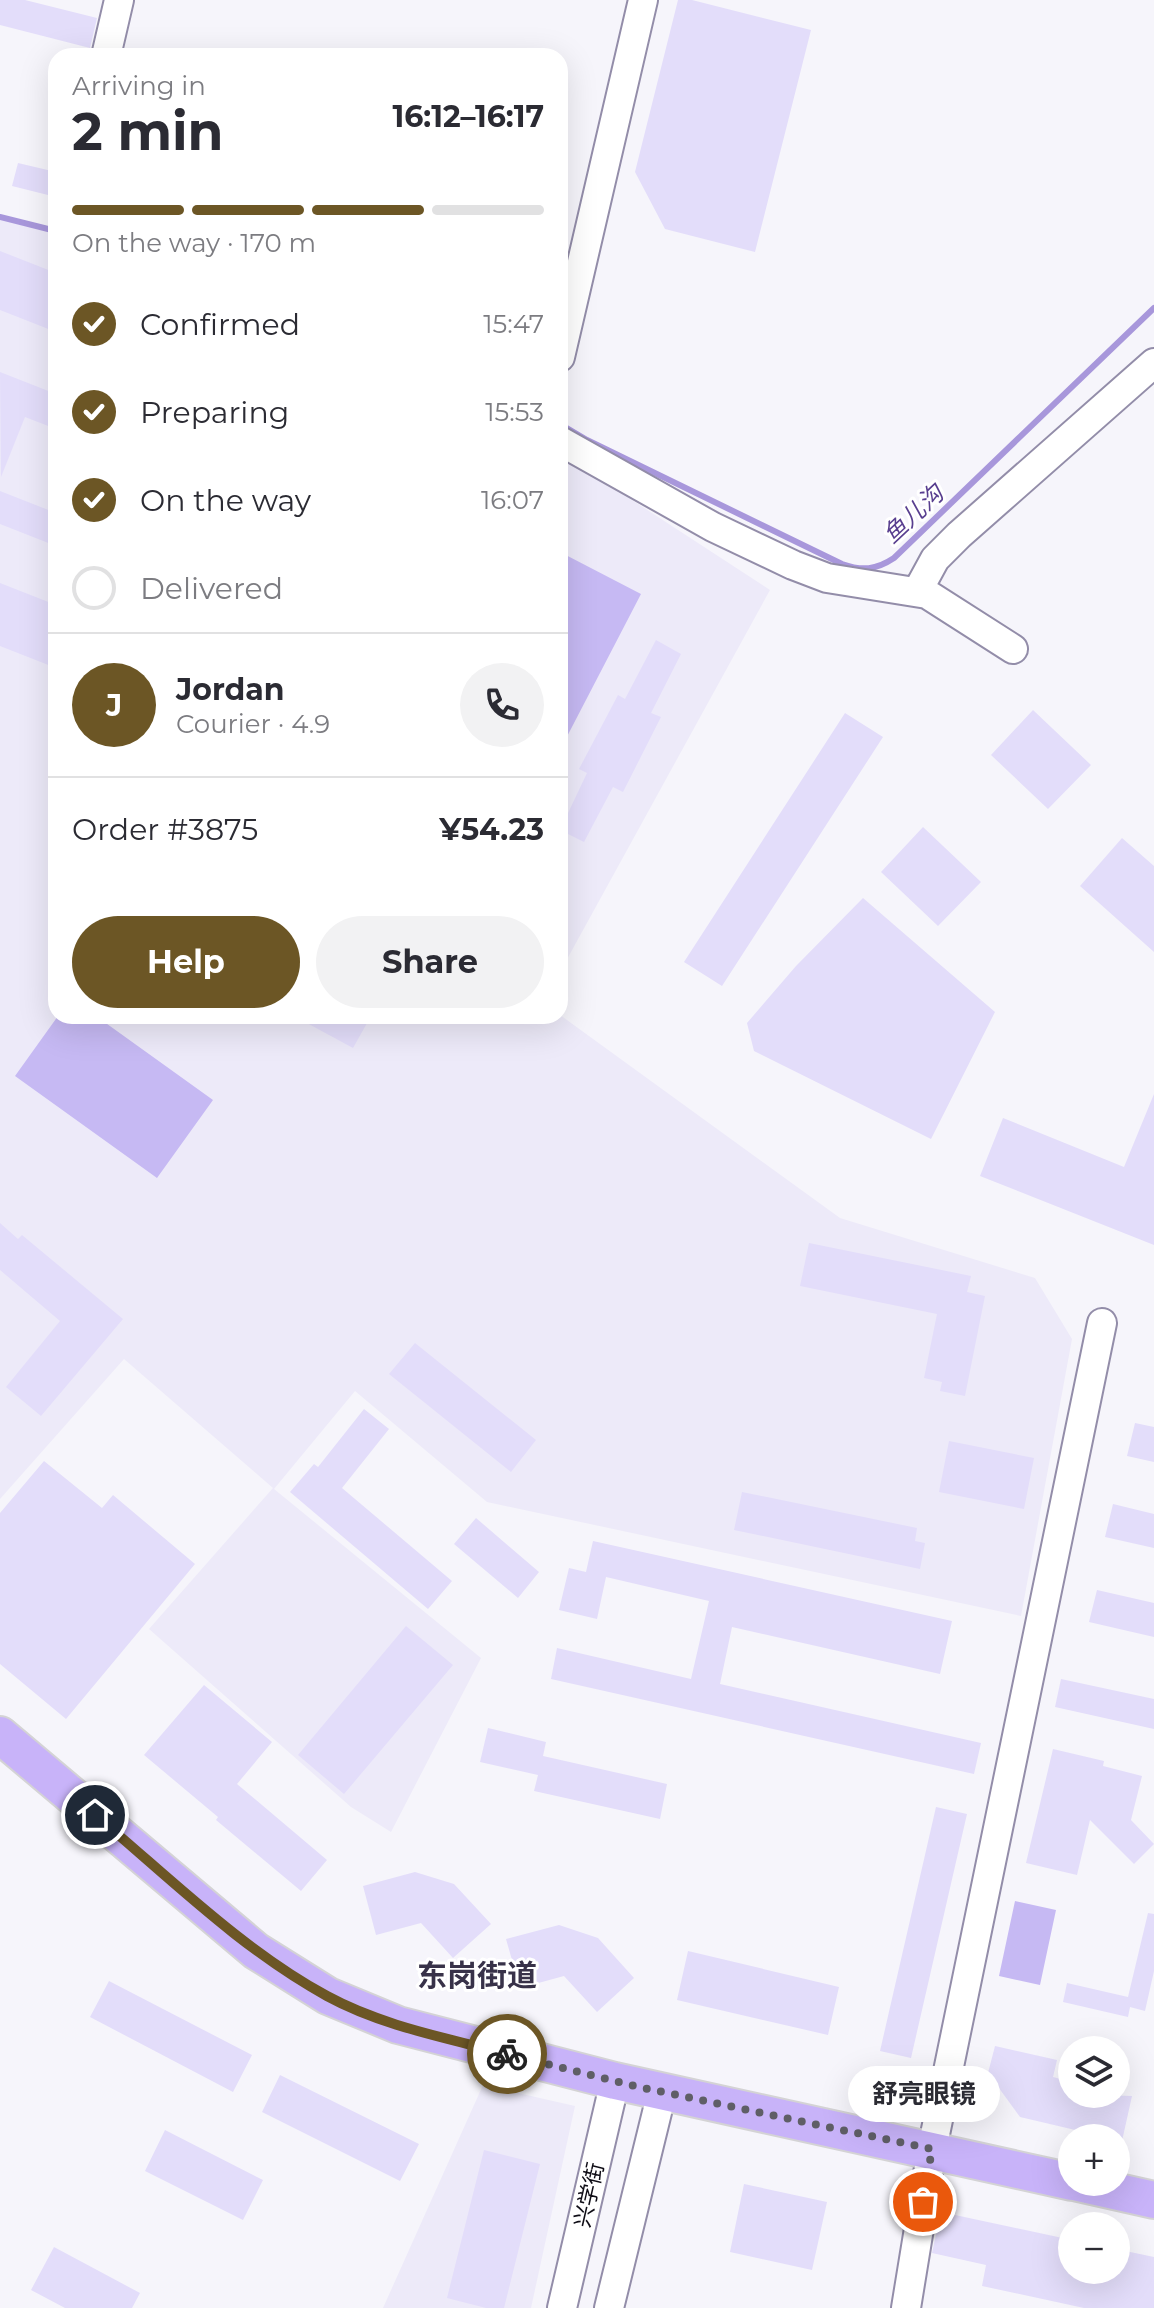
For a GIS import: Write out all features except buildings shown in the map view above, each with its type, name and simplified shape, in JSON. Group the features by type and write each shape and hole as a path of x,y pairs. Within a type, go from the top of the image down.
{"main road":[{"path":"0,1735 256,1951 328,1996 398,2025 615,2081 1058,2178"},
{"path":"1130,2195 1154,2200"}],"street":[{"path":"108,48 119,0"},
{"path":"568,323 643,0"},
{"path":"917,592 935,559 959,535 1154,363"},
{"path":"568,445 713,527 793,565 827,578 927,594 1013,649"},
{"path":"906,2308 932,2149 1102,1323"},
{"name":"兴学街","path":"562,2308 615,2081"},
{"name":"兴学街","path":"609,2308 662,2092"}],"shaded area":[{"path":"0,215 48,226 48,1024 568,1024 568,1021 840,1218 1035,1278 1072,1339 1021,1616 487,1502 355,1391 274,1489 481,1658 391,1832 351,1807 149,1629 273,1488 124,1359 0,1499"},
{"path":"568,458 770,590 568,957"},
{"path":"568,556 641,594 568,735"},
{"path":"52,1024 107,1024 213,1100 157,1178 15,1076"},
{"path":"1015,1901 1056,1910 1040,1985 999,1976"},
{"path":"483,2085 575,2106 531,2308 383,2308"}],"waterway":[{"name":"鱼儿沟","path":"0,217 48,229"},
{"name":"鱼儿沟","path":"568,429 842,564 856,568 875,567 894,558 1154,308"}],"way so far":[{"path":"507,2054 639,2087 932,2149 923,2202"}],"place":[{"name":"舒亮眼镜","path":"923,2202"}],"district":[{"name":"东岗街道","path":"477,1975"}],"route":[{"path":"95,1815 256,1951 328,1996 398,2025 507,2054"}]}
